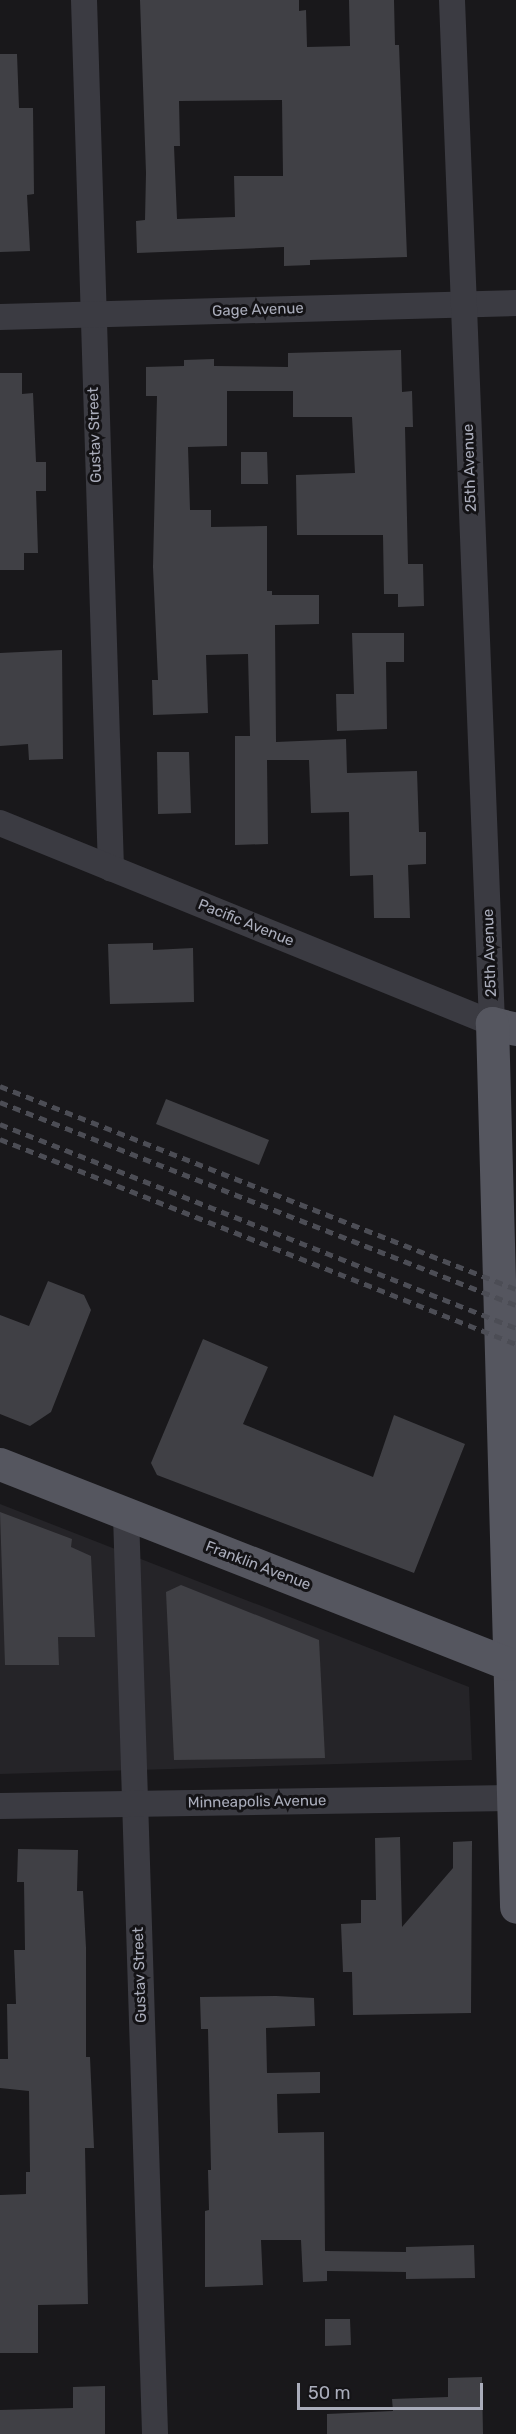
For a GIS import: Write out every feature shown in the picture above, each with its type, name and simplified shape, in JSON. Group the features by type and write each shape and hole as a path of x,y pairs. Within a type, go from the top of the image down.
{"main road":[{"name":"25th Avenue","path":"504,1026 516,1907"},
{"name":"Franklin Avenue","path":"0,1464 512,1665"}],"street":[{"name":"Gustav Street","path":"84,0 91,315 111,869"},
{"name":"25th Avenue","path":"452,0 464,305 504,1026"},
{"name":"Gage Avenue","path":"0,317 516,303"},
{"name":"Pacific Avenue","path":"0,823 504,1026"},
{"name":"Gustav Street","path":"126,1515 155,2434"},
{"name":"Minneapolis Avenue","path":"0,1806 513,1798"}],"shaded area":[{"path":"0,1504 469,1687 472,1760 0,1774"}],"building":[{"path":"140,0 299,0 299,11 306,10 307,47 350,46 349,0 394,0 395,45 399,45 407,257 310,260 310,265 284,266 284,247 137,253 136,221 145,220 146,173","holes":["282,100 283,176 234,176 235,217 177,219 174,146 180,146 179,101"]},
{"path":"0,54 17,54 19,108 33,108 34,194 27,195 30,251 0,252"},
{"path":"401,350 402,392 412,391 413,427 405,427 408,564 423,564 424,606 398,607 398,594 384,594 383,535 297,535 296,475 355,473 352,417 293,417 293,391 227,391 227,446 188,447 190,510 211,510 211,527 267,526 267,591 272,591 272,595 319,595 319,624 275,625 276,742 346,739 347,773 417,771 419,832 426,832 426,864 408,865 410,918 374,918 373,875 350,876 349,812 311,813 309,760 267,760 268,844 235,845 235,736 250,736 248,654 206,655 208,713 153,715 152,680 158,680 153,567 157,396 146,396 146,367 184,366 184,360 214,359 214,366 288,367 288,353"},
{"path":"0,373 22,373 22,394 33,393 36,462 46,462 46,491 36,491 38,553 24,553 24,570 0,570"},
{"path":"241,452 267,452 268,484 241,484"},
{"path":"352,633 404,633 404,662 386,662 387,729 337,731 336,694 354,694"},
{"path":"62,650 63,759 29,760 28,744 0,746 0,653"},
{"path":"157,752 189,752 191,813 158,814"},
{"path":"153,943 153,950 193,948 194,1002 110,1004 108,944"},
{"path":"166,1099 269,1140 259,1165 156,1124"},
{"path":"48,1281 84,1295 91,1310 51,1412 30,1426 0,1414 0,1315 29,1326"},
{"path":"203,1339 268,1367 243,1424 373,1477 394,1415 465,1444 414,1573 157,1475 151,1463"},
{"path":"0,1512 72,1539 71,1547 91,1556 95,1637 58,1637 59,1665 5,1665"},
{"path":"181,1585 319,1640 325,1758 174,1760 166,1592"},
{"path":"400,1837 402,1927 453,1868 453,1842 472,1841 471,2013 353,2015 352,1972 343,1972 341,1924 361,1923 361,1900 376,1900 375,1838"},
{"path":"18,1849 78,1850 77,1891 83,1891 86,1948 86,2057 90,2057 94,2148 85,2148 88,2304 38,2305 38,2353 0,2353 0,2195 26,2194 26,2172 30,2172 29,2091 0,2088 0,2059 8,2059 7,2004 16,2004 14,1950 25,1950 24,1882 17,1882"},
{"path":"200,1997 314,1998 315,2026 266,2028 267,2073 320,2072 320,2093 277,2094 278,2133 324,2132 325,2251 406,2252 406,2247 474,2245 475,2278 406,2279 406,2272 327,2271 327,2281 303,2282 301,2240 261,2240 263,2285 205,2287 205,2211 209,2210 208,2170 211,2170 208,2029 201,2029"},
{"path":"325,2319 350,2319 351,2345 325,2346"},
{"path":"482,2377 483,2434 327,2434 327,2414 393,2411 392,2399 448,2397 448,2378"},
{"path":"105,2386 105,2434 0,2434 0,2410 73,2408 73,2387"}],"railway":[{"path":"0,1086 516,1289"},
{"path":"0,1102 516,1305"},
{"path":"0,1124 516,1328"},
{"path":"0,1139 516,1344"}]}
